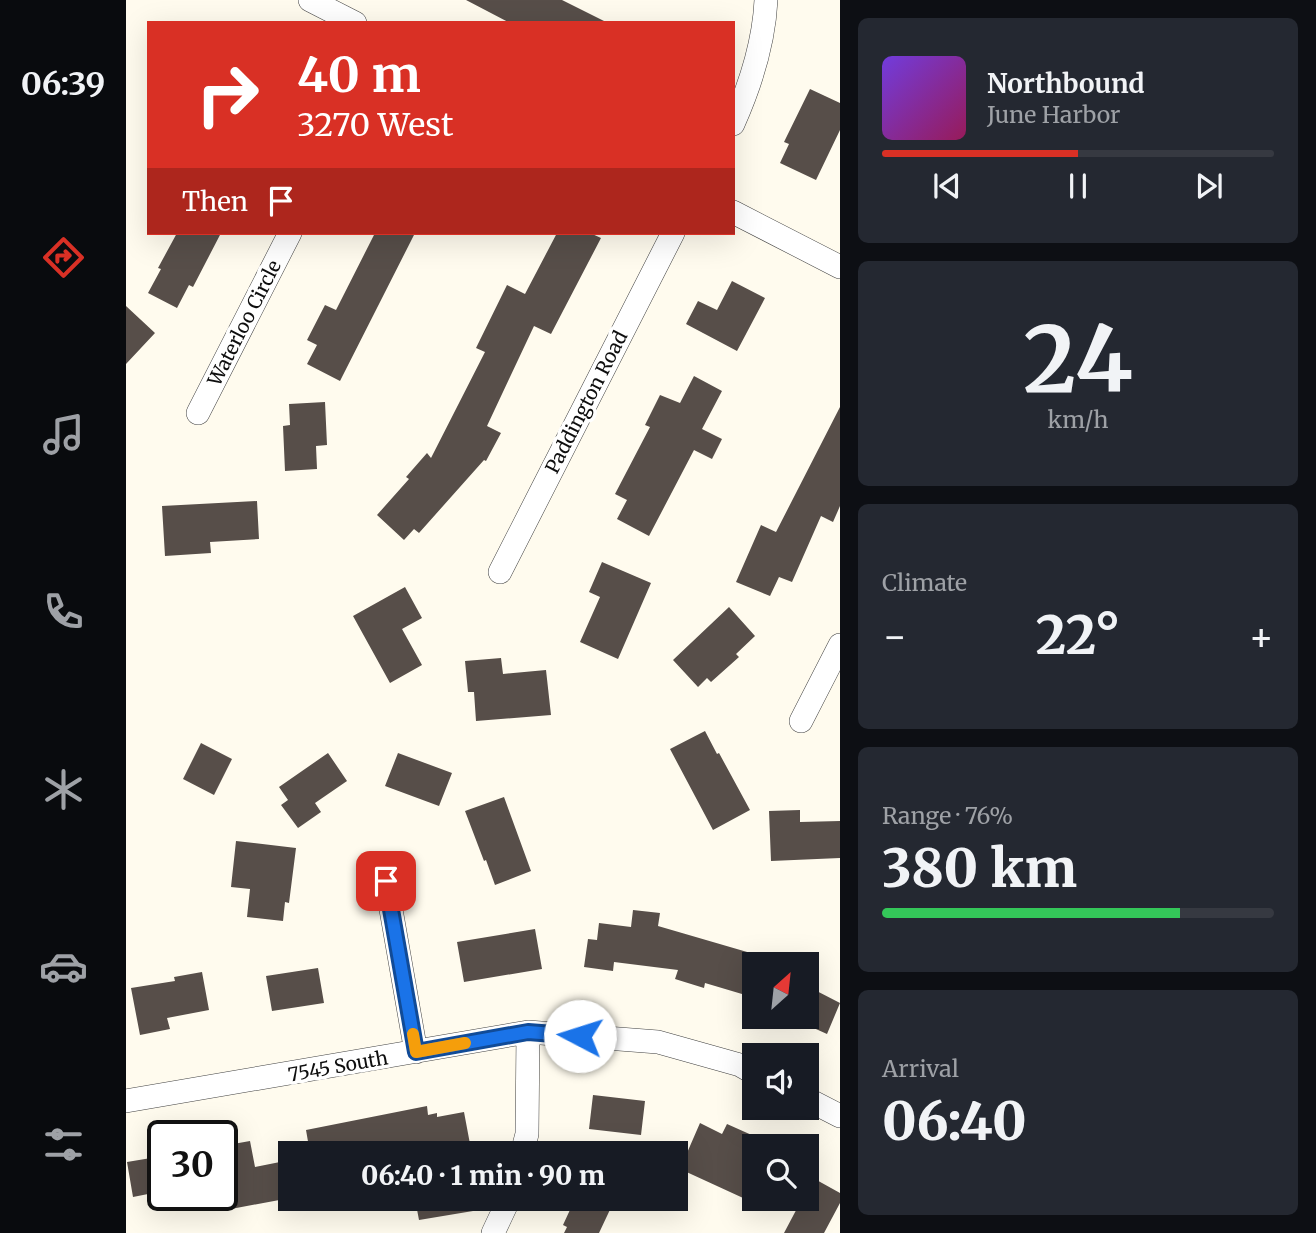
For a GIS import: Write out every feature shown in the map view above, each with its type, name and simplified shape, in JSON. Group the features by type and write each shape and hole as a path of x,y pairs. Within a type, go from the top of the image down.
{"street":[{"path":"310,0 351,21"},
{"path":"735,118 755,63 766,0"},
{"path":"735,213 840,267"},
{"name":"Waterloo Circle","path":"198,413 289,235"},
{"name":"Paddington Road","path":"500,572 672,235"},
{"path":"801,721 840,645"},
{"path":"386,881 416,1052"},
{"path":"525,1141 528,1032"},
{"name":"7545 South","path":"126,1101 528,1032 658,1042 742,1066"},
{"path":"819,1105 840,1116"},
{"path":"493,1233 503,1211"}],"building":[{"path":"466,0 562,0 604,21 506,21"},
{"path":"810,89 840,103 840,130 816,180 780,163 789,144 784,142"},
{"path":"176,235 220,235 193,287 189,285 177,308 148,293 161,269 158,268"},
{"path":"374,235 414,235 340,381 307,364 317,345 307,340 325,305 336,310"},
{"path":"556,235 594,235 601,238 551,334 534,326 487,426 501,433 486,461 484,460 419,533 414,529 404,540 377,515 409,479 406,477 427,453 431,458 485,352 476,348 507,285 525,294"},
{"path":"732,281 765,298 737,351 686,324 698,301 717,310"},
{"path":"126,306 155,333 126,364"},
{"path":"694,376 722,391 702,429 722,439 712,459 694,450 649,536 617,519 627,500 615,494 650,427 645,425 660,395 680,403"},
{"path":"325,402 327,445 316,446 317,469 285,471 283,426 290,425 289,404"},
{"path":"840,407 840,506 833,522 821,516 792,582 779,577 770,596 736,582 761,525 776,532"},
{"path":"257,501 259,539 210,542 211,553 165,556 162,506"},
{"path":"602,562 651,583 618,659 580,642 600,597 589,592"},
{"path":"405,587 422,618 402,629 422,665 390,683 353,616"},
{"path":"729,607 755,636 736,654 739,657 711,682 707,678 698,687 673,660"},
{"path":"501,658 503,674 546,670 551,715 476,721 474,692 468,692 465,661"},
{"path":"705,731 750,810 713,830 670,749"},
{"path":"201,743 232,759 214,795 183,779"},
{"path":"328,753 347,781 315,803 321,812 298,828 281,805 288,800 279,787"},
{"path":"398,753 452,773 439,806 385,786"},
{"path":"504,797 531,871 495,885 465,811"},
{"path":"800,810 800,822 840,821 840,858 771,861 769,811"},
{"path":"236,841 296,848 289,903 285,902 283,921 247,917 250,889 231,887"},
{"path":"633,910 660,913 658,926 747,952 742,952 742,994 705,983 704,988 675,979 678,970 614,962 613,971 584,967 588,939 597,940 599,923 631,927"},
{"path":"535,929 542,969 464,982 457,942"},
{"path":"318,968 324,1003 272,1011 266,976"},
{"path":"202,972 209,1010 167,1018 170,1029 140,1035 131,988 175,981 174,977"},
{"path":"819,992 840,1003 827,1034 816,1029 819,1029"},
{"path":"593,1095 645,1101 641,1135 589,1129"},
{"path":"427,1106 428,1115 437,1113 437,1117 464,1112 469,1141 308,1141 306,1130"},
{"path":"700,1123 722,1134 727,1124 749,1134 742,1134 742,1197 688,1173 688,1151"},
{"path":"250,1141 255,1167 278,1162 278,1200 238,1208 238,1143"},
{"path":"147,1159 147,1194 133,1197 127,1162"},
{"path":"819,1181 840,1193 840,1203 824,1233 784,1233 796,1211 819,1211"},
{"path":"417,1211 473,1211 419,1220"},
{"path":"569,1211 609,1211 599,1233 564,1233 567,1227 563,1225"}],"slow traffic":[{"path":"413,1034 416,1052 465,1043"}],"route":[{"path":"386,881 416,1052 528,1032 580,1036"}]}
